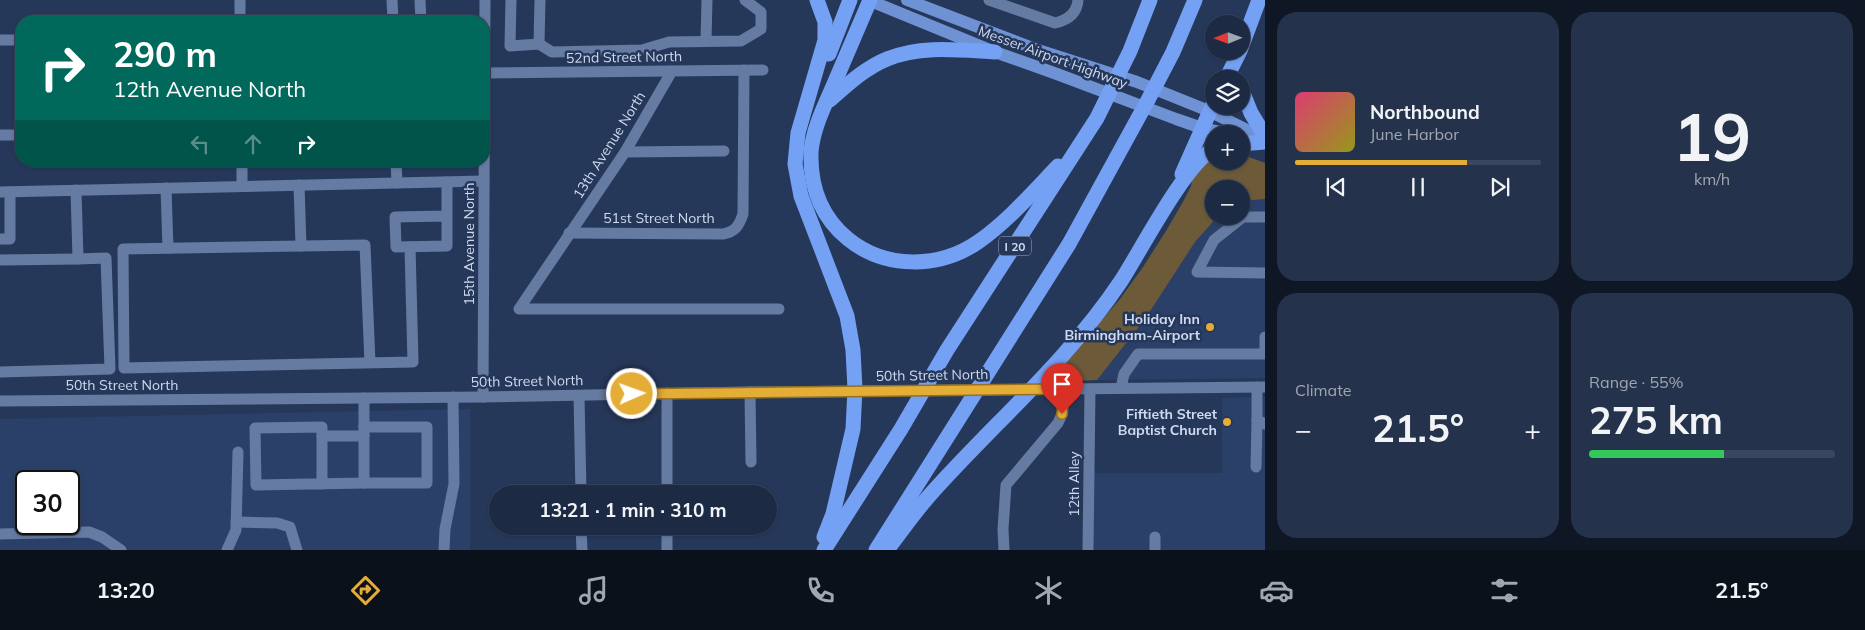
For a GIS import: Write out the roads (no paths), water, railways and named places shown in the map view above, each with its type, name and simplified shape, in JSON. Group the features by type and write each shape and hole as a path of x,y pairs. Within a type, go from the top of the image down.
{"highway":[{"path":"817,0 825,22 825,40 798,132 794,164 801,196 847,316 853,350 854,389 852,429 833,514 818,550"},
{"path":"798,132 850,0"},
{"path":"869,0 825,104 815,132 812,151 812,175 816,195 826,215 838,231 857,246 874,255 894,261 913,263 949,256 977,243 1004,222 1082,142"},
{"name":"I 20","path":"824,550 901,429 948,350 1097,118 1130,51 1150,0"},
{"path":"876,550 1069,244 1173,52 1194,0"},
{"path":"1250,24 1259,0"},
{"path":"825,104 850,81 886,59 911,52 938,49 995,52"},
{"path":"1250,110 1265,140 1250,142"},
{"path":"1171,198 1208,115"},
{"path":"887,550 929,497 1059,360 1101,310 1134,261 1171,198 1193,167 1205,157"}],"main road":[{"name":"Messer Airport Highway","path":"869,0 995,52 1205,129"},
{"name":"Messer Airport Highway","path":"907,0 1038,50 1205,105"},
{"name":"Messer Airport Highway","path":"1224,115 1265,140"},
{"path":"1250,138 1265,140"}],"street":[{"path":"240,0 240,15"},
{"path":"392,0 393,15"},
{"path":"420,0 421,15"},
{"name":"15th Avenue North","path":"485,0 485,15"},
{"path":"511,0 510,46 539,44 552,52 632,51 669,42 741,41 762,29 761,12 745,0"},
{"path":"539,44 540,0"},
{"path":"706,41 707,0"},
{"path":"989,0 1055,23 1074,14 1078,8 1078,0"},
{"path":"0,40 15,40"},
{"name":"51st Street North","path":"569,233 723,234 732,232 740,225 743,214 744,70"},
{"name":"52nd Street North","path":"490,73 763,70"},
{"name":"13th Avenue North","path":"672,71 625,152 519,309 780,309"},
{"path":"0,135 15,135"},
{"path":"625,152 724,151"},
{"path":"242,167 242,186"},
{"path":"396,167 397,183"},
{"name":"15th Avenue North","path":"483,397 484,167"},
{"path":"0,239 10,240 5,192 484,181"},
{"path":"447,182 447,216 447,246 396,247 395,217 447,216"},
{"path":"299,185 301,246"},
{"path":"166,188 168,248"},
{"path":"76,190 78,259"},
{"path":"1265,217 1243,217 1214,240 1197,272 1265,272"},
{"path":"370,363 365,245 123,249 124,368 370,363 413,362 410,246"},
{"path":"0,260 106,258 110,369 0,372"},
{"path":"1121,388 1124,374 1138,354 1265,354 1265,337"},
{"path":"1256,467 1262,420 1261,387"},
{"name":"50th Street North","path":"0,401 453,398 667,393 1261,387"},
{"path":"1004,550 1003,529 1006,485 1058,423 1062,414 1064,389"},
{"name":"12th Alley","path":"1088,550 1090,389"},
{"path":"750,392 751,462"},
{"path":"667,393 667,485"},
{"path":"579,396 581,485"},
{"path":"364,398 364,483"},
{"path":"444,550 445,529 454,484 453,398"},
{"path":"322,436 426,427 427,483 256,485 255,428 322,428 322,436 322,484"},
{"path":"227,550 236,530 238,452"},
{"path":"236,522 277,523 290,527 297,550"},
{"path":"0,534 89,532 102,537 121,550"},
{"path":"581,535 582,550"},
{"path":"667,535 667,550"},
{"path":"1155,537 1155,550"}],"place":[{"name":"Holiday Inn Birmingham-Airport","path":"1210,327"},
{"name":"Fiftieth Street Baptist Church","path":"1227,422"}]}
